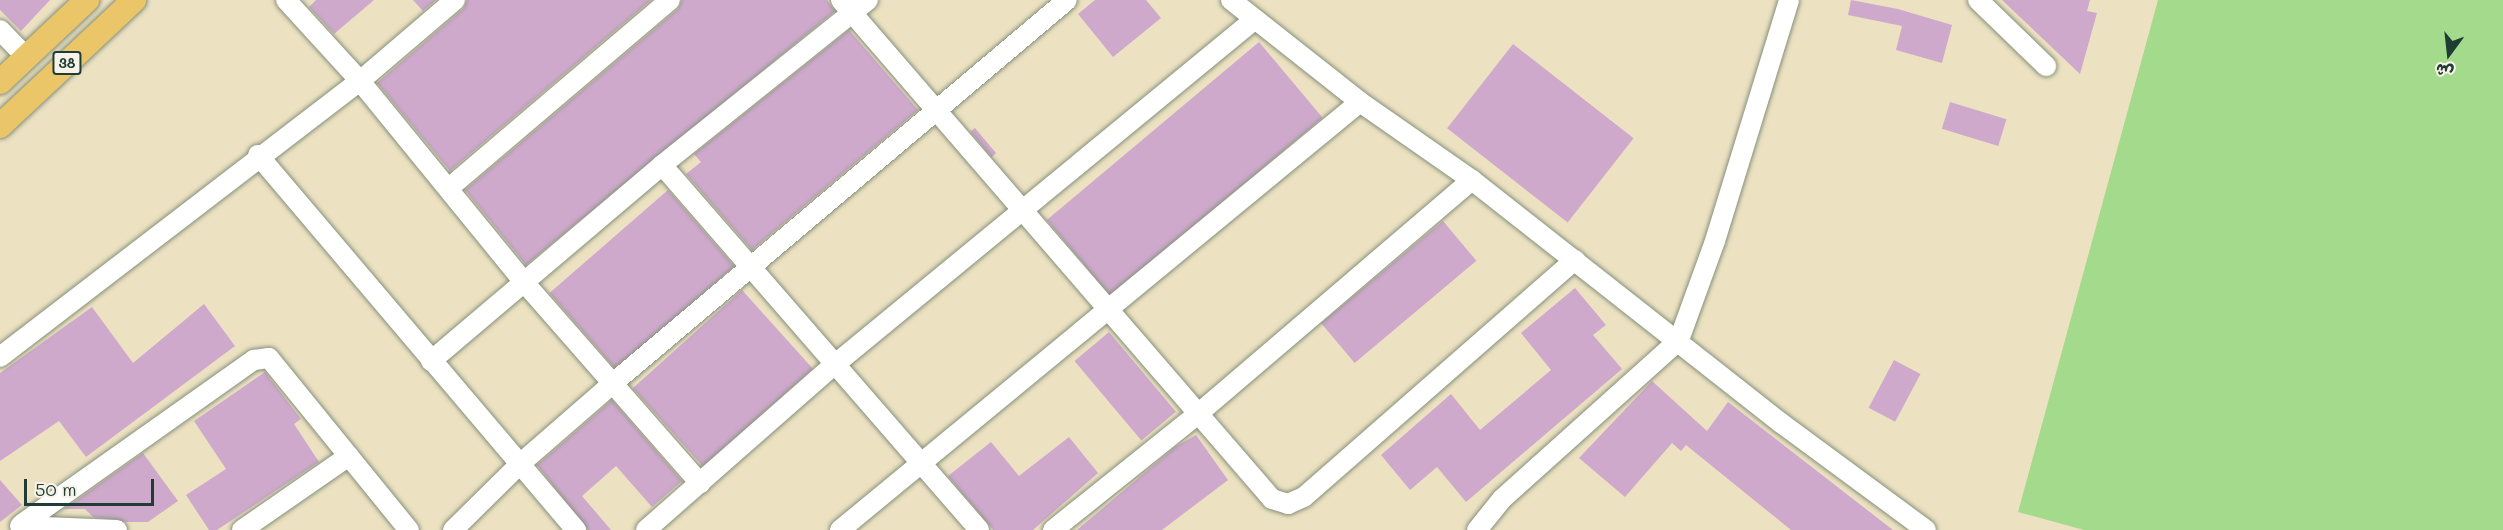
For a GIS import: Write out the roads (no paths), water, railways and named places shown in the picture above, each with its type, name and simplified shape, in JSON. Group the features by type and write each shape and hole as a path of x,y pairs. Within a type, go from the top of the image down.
{"main road":[{"name":"38","path":"0,82 87,0"},
{"name":"38","path":"0,126 134,0"}],"street":[{"path":"0,357 111,274 258,155 360,81 455,0"},
{"path":"449,188 670,0"},
{"path":"431,361 847,6 868,0"},
{"path":"453,530 520,464 612,384 1067,0"},
{"path":"1231,0 1360,102 1472,180 1679,340 1781,423 1926,530"},
{"path":"1478,530 1502,499 1679,340 1715,241 1789,0"},
{"path":"1978,0 2046,66"},
{"path":"291,2 360,81 524,281 700,483"},
{"path":"847,6 936,112 1024,210 1272,499 1288,504 1304,496 1575,260"},
{"path":"646,530 833,366 1255,19"},
{"path":"0,30 26,57"},
{"path":"840,530 918,462 1108,310 1360,102"},
{"path":"258,155 576,530"},
{"path":"662,165 833,366 979,530"},
{"path":"1053,530 1198,413 1472,180"},
{"path":"17,527 254,360 269,358 283,370 409,530"},
{"path":"242,530 349,456"},
{"path":"17,527 117,530"}]}
